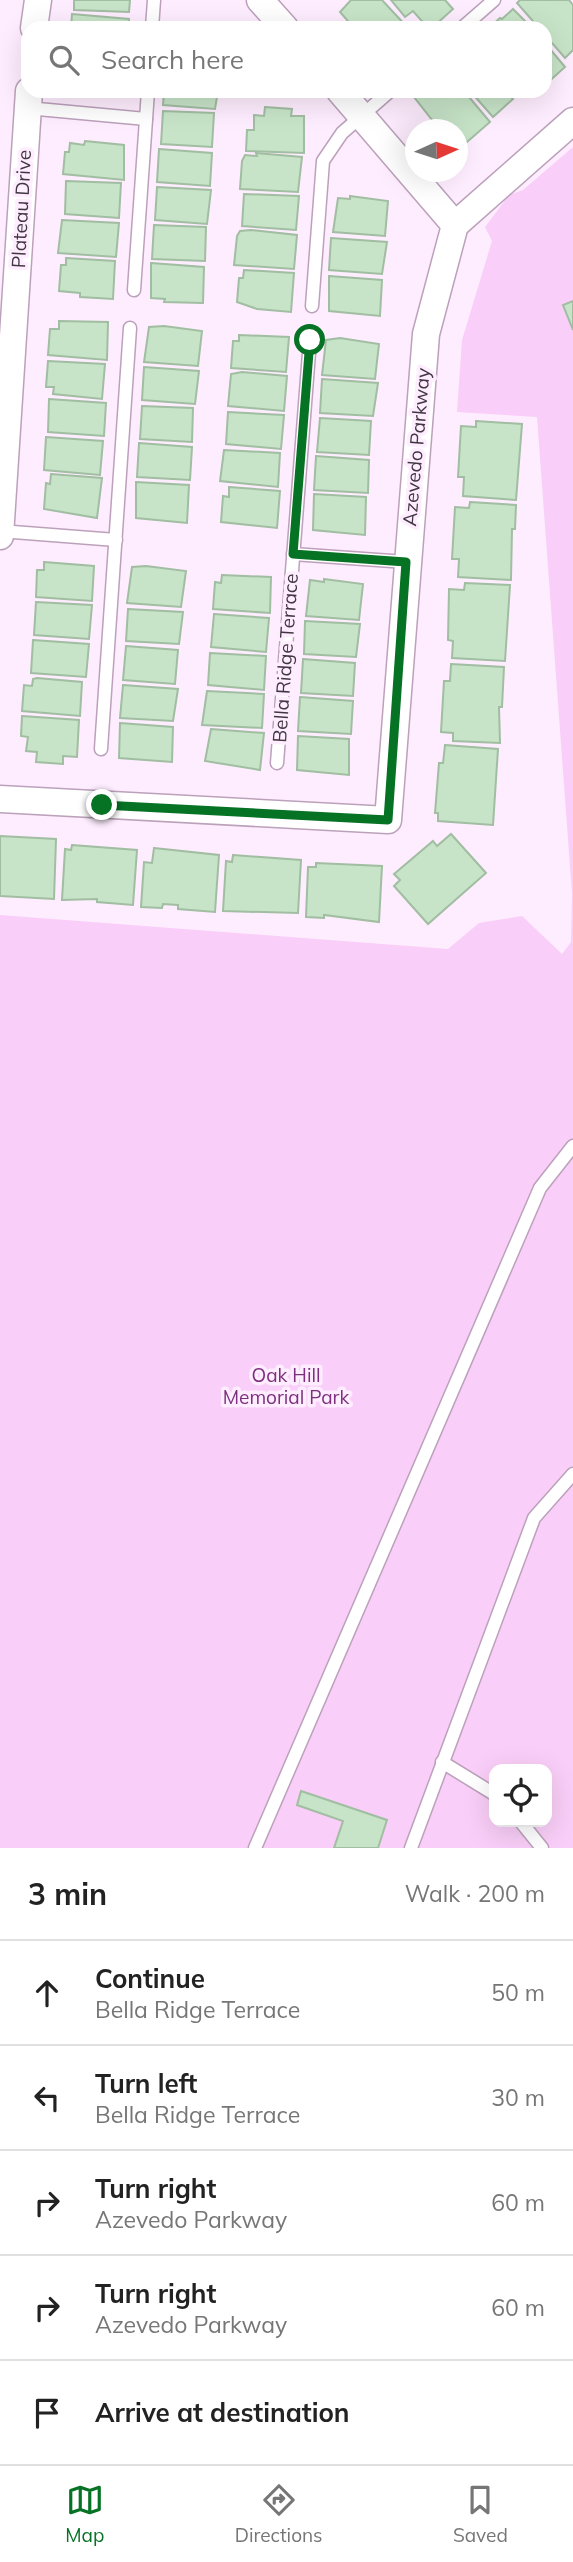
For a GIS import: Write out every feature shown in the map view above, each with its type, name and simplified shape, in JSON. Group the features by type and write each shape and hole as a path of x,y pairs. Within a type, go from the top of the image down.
{"street":[{"path":"35,21 38,0"},
{"path":"260,0 279,21"},
{"path":"346,98 455,225 573,121"},
{"name":"Plateau Drive","path":"0,534 28,100"},
{"name":"Azevedo Parkway","path":"0,799 388,820 406,562 426,334 455,225"}],"lane":[{"path":"152,21 154,0"},
{"path":"470,21 494,0"},
{"path":"134,290 148,98"},
{"path":"312,306 323,161 342,133 381,98"},
{"path":"28,100 146,119"},
{"path":"101,749 130,328"},
{"name":"Bella Ridge Terrace","path":"277,763 310,340"},
{"path":"0,534 116,540"},
{"name":"Bella Ridge Terrace","path":"293,554 406,562"},
{"path":"255,1848 540,1188 573,1146"},
{"path":"411,1848 534,1518 573,1474"},
{"path":"442,1762 489,1791"},
{"path":"525,1827 542,1848"}],"green space":[{"name":"Oak Hill Memorial Park","path":"573,147 573,1848 0,1848 0,915 448,949 479,923 522,916 562,954 571,942 572,893 537,417 457,412 462,340 492,241 485,227 509,195 523,190"}],"building":[{"path":"74,0 130,0 129,12 74,10"},
{"path":"351,0 382,0 402,21 348,21 340,12"},
{"path":"391,0 445,0 453,9 440,21 422,21 413,11 405,17"},
{"path":"520,0 569,0 573,5 573,50 565,58 552,43 552,21 533,21 517,3"},
{"path":"513,9 525,21 497,21"},
{"path":"72,14 129,19 129,21 72,21"},
{"path":"552,51 565,67 552,79"},
{"path":"164,98 217,98 215,109 163,105"},
{"path":"415,98 470,98 490,122 468,141 468,119 431,119"},
{"path":"476,98 513,99 493,117"},
{"path":"265,107 292,109 291,116 304,116 304,153 246,151 247,130 254,130 254,115 264,116"},
{"path":"163,111 214,113 212,147 161,144"},
{"path":"85,141 124,145 124,180 63,174 65,152 69,152 70,143 84,145"},
{"path":"159,149 212,153 210,186 157,182"},
{"path":"256,153 302,157 298,192 240,189 242,161 245,155 257,156"},
{"path":"66,181 121,183 119,218 65,214"},
{"path":"157,187 211,190 207,224 155,220"},
{"path":"244,194 299,196 296,230 242,226"},
{"path":"350,196 388,201 385,236 333,232 338,198 350,199"},
{"path":"62,220 119,223 116,257 58,253"},
{"path":"154,225 206,227 205,261 152,259"},
{"path":"240,231 297,235 294,269 234,265 237,236"},
{"path":"331,238 387,242 382,274 329,270"},
{"path":"66,258 115,261 113,299 80,297 80,293 59,291 61,265 66,265"},
{"path":"151,263 204,267 203,303 164,302 165,299 151,298"},
{"path":"244,270 294,273 291,312 257,309 237,302 239,278 243,278"},
{"path":"329,276 382,280 380,316 329,311"},
{"path":"573,301 573,330 563,305"},
{"path":"59,321 108,322 107,360 48,355 50,329 59,329"},
{"path":"164,326 202,331 198,366 144,362 149,327"},
{"path":"239,335 289,337 286,372 231,368 233,341 239,341"},
{"path":"340,338 379,344 375,379 322,375 326,340"},
{"path":"48,361 105,364 102,399 53,394 54,387 46,387"},
{"path":"144,367 199,371 195,404 142,400"},
{"path":"242,372 287,376 284,411 228,406 231,374"},
{"path":"322,379 378,383 373,416 320,413"},
{"path":"49,399 106,403 104,436 48,432"},
{"path":"142,406 193,408 192,442 140,439"},
{"path":"228,412 284,415 281,449 226,444"},
{"path":"320,418 371,421 369,455 317,452"},
{"path":"476,421 522,424 516,500 463,496 464,477 458,477 461,426 476,427"},
{"path":"46,437 103,441 100,475 44,470"},
{"path":"139,443 192,447 190,480 137,477"},
{"path":"224,450 280,453 278,487 220,481"},
{"path":"316,456 369,460 368,493 314,490"},
{"path":"51,474 102,478 97,518 44,509 46,483 50,484"},
{"path":"136,482 189,485 187,523 136,518"},
{"path":"229,487 280,491 277,528 221,522 223,496 229,497"},
{"path":"314,494 366,497 365,535 313,530"},
{"path":"470,502 516,505 515,529 512,529 511,580 458,577 459,559 452,559 455,507 469,508"},
{"path":"44,562 94,566 92,601 36,597 37,570 44,570"},
{"path":"132,567 186,571 181,607 127,603"},
{"path":"222,575 271,577 270,613 213,609 215,582 221,583"},
{"path":"324,579 363,584 359,620 306,616 310,580 324,582"},
{"path":"465,583 510,585 505,661 452,658 453,641 448,640 449,589 464,590"},
{"path":"36,602 92,605 89,639 34,635"},
{"path":"128,609 183,612 179,644 126,641"},
{"path":"214,614 269,618 266,652 211,647"},
{"path":"305,621 360,624 356,657 304,654"},
{"path":"33,640 89,644 86,677 31,673"},
{"path":"126,646 178,650 175,684 123,680"},
{"path":"210,653 266,656 264,690 208,685"},
{"path":"303,659 355,663 353,696 301,693"},
{"path":"451,664 504,667 502,707 499,707 500,743 453,741 453,733 441,732 444,681 450,681"},
{"path":"33,679 82,682 80,716 22,711 24,685 32,686"},
{"path":"123,685 178,689 173,721 120,718"},
{"path":"207,691 264,694 262,728 202,725"},
{"path":"300,697 353,701 351,734 298,731"},
{"path":"22,716 79,720 77,757 63,756 63,764 36,762 37,752 26,751 28,737 21,736"},
{"path":"120,723 173,727 172,762 119,758"},
{"path":"211,729 264,733 260,770 205,761"},
{"path":"298,736 349,739 349,775 297,770"},
{"path":"445,745 498,749 493,825 438,821 438,813 435,813 439,763 443,763"},
{"path":"451,834 486,873 428,924 394,886 400,880 394,874 433,841 437,846"},
{"path":"0,836 56,839 54,899 0,896"},
{"path":"72,845 137,850 133,905 97,902 97,899 62,900 65,849 71,850"},
{"path":"154,848 219,855 215,912 178,909 178,905 163,904 162,908 141,907 144,862 152,863"},
{"path":"233,855 301,860 298,913 223,911 226,861 232,862"},
{"path":"316,863 382,866 379,922 324,915 324,918 306,917 308,867 316,867"},
{"path":"301,1791 387,1820 378,1848 334,1848 343,1821 297,1805"}],"route":[{"path":"102,805 388,820 406,562 293,554 310,340"}]}
